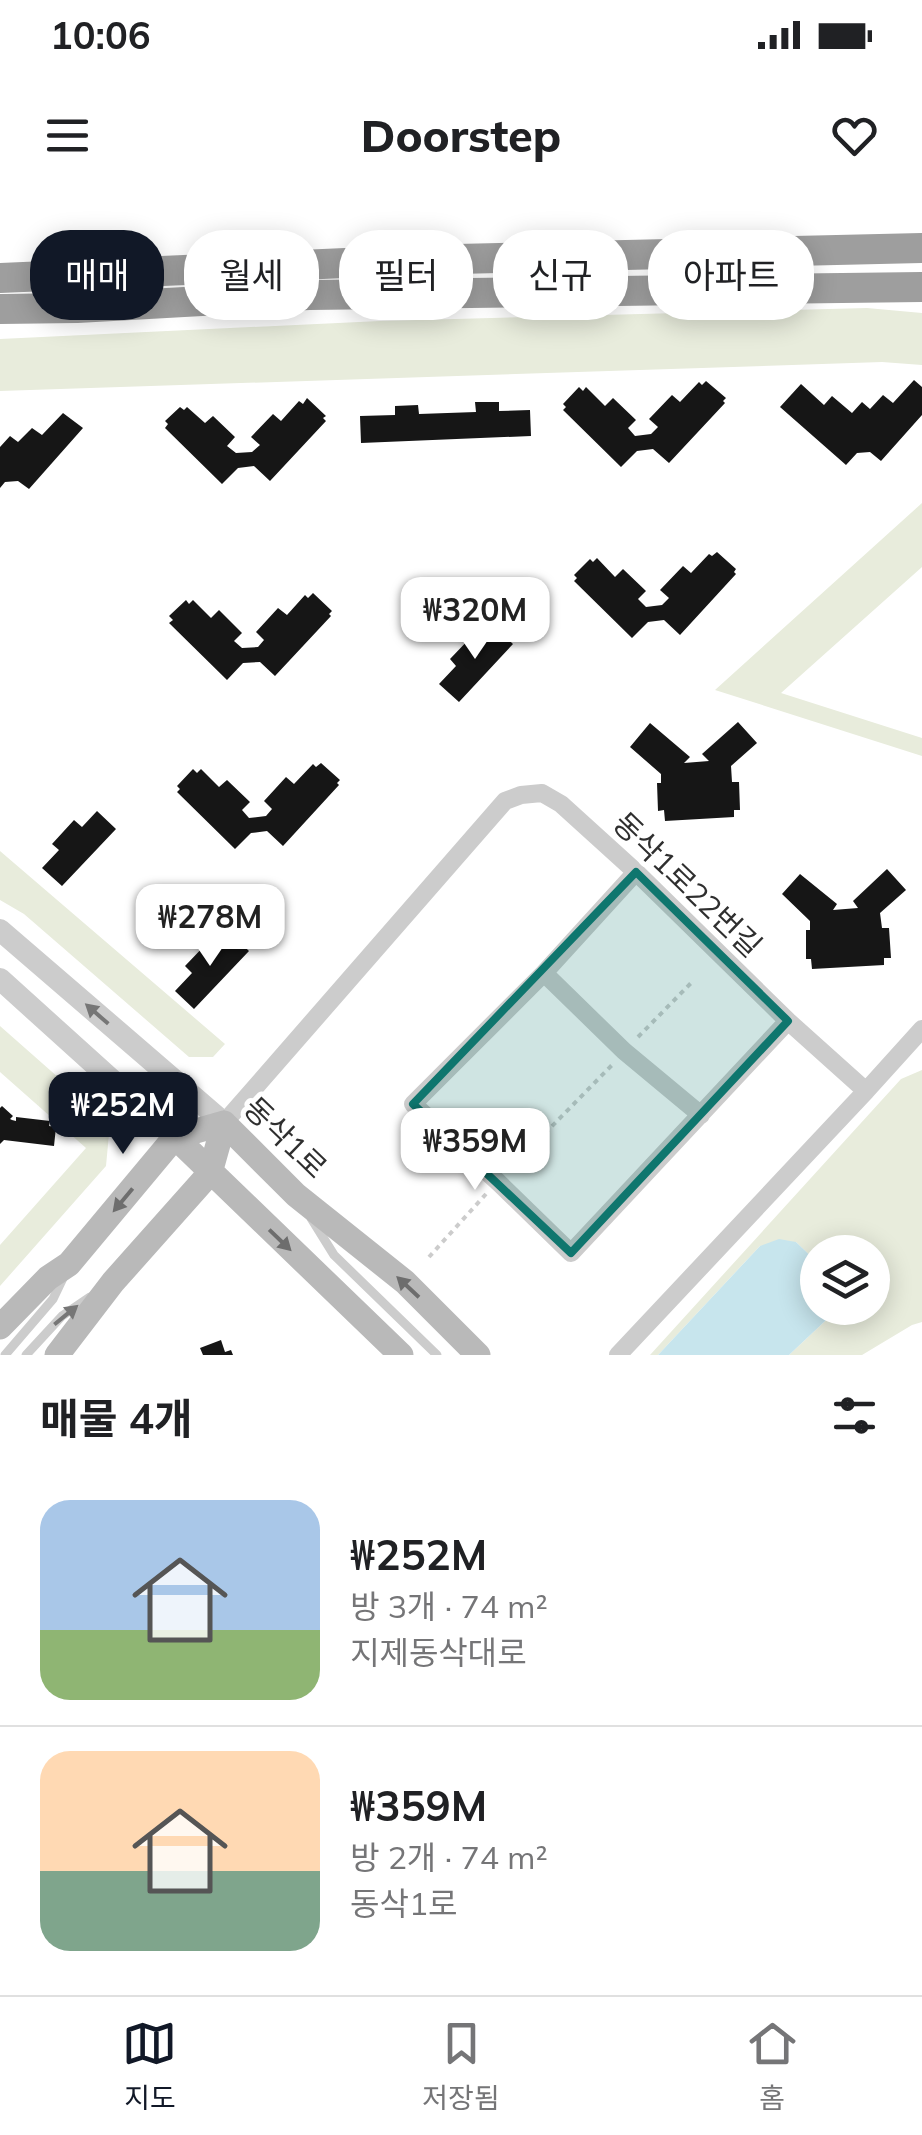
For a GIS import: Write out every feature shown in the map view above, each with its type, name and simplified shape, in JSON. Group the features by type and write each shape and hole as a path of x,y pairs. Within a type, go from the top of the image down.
{"highway":[{"path":"0,278 414,260 922,248"},
{"path":"0,310 309,295 922,287"}],"main road":[{"path":"0,1328 48,1278 70,1264 175,1137 224,1123"},
{"path":"58,1355 113,1282 210,1173 224,1123"},
{"name":"동삭1로","path":"224,1123 296,1196 405,1282 478,1355"},
{"path":"175,1137 400,1355"}],"street":[{"name":"동삭1로22번길","path":"224,1123 505,801 542,793 561,804 636,872 788,1022 866,1091"},
{"path":"636,872 544,973 413,1104 571,1253 788,1022"},
{"name":"동삭1로","path":"0,930 224,1123"},
{"path":"544,973 624,1052 701,1116"},
{"path":"0,978 175,1137"},
{"path":"618,1355 922,1029"}],"lane":[{"path":"296,1196 334,1254 437,1355"},
{"path":"5,1355 53,1299 70,1264"},
{"path":"26,1355 62,1316 113,1282"}],"path":[{"path":"632,1044 694,980"},
{"path":"506,1172 616,1062"},
{"path":"429,1257 490,1190"}],"highlighted area":[{"path":"636,872 788,1021 571,1253 413,1104"}],"green space":[{"path":"867,308 922,313 922,365 882,362 0,391 0,339 380,321 628,320 628,314 648,314 648,320 814,320 814,309"},
{"path":"922,503 922,567 781,693 922,738 922,756 715,690"},
{"path":"0,851 225,1044 213,1057 189,1057 24,914 0,900"},
{"path":"0,1026 110,1123 106,1166 0,1286 0,1245 86,1148 0,1072"},
{"path":"922,1070 922,1322 862,1355 789,1355 821,1325 890,1325 890,1235 800,1235 800,1246 796,1242 760,1246 658,1355 650,1355 901,1079"}],"water":[{"path":"779,1239 800,1246 800,1325 821,1325 789,1355 658,1355 760,1246"}],"building":[{"path":"914,380 922,387 922,415 881,461 870,452 857,453 846,465 780,407 801,384 824,405 832,396 852,413 862,402 870,409 883,395 893,403"},
{"path":"706,381 726,398 725,403 669,463 653,449 637,451 621,467 563,410 563,404 579,387 583,391 586,387 605,406 613,398 636,420 628,428 635,436 651,434 658,427 649,419 672,395 680,402 699,382 702,385"},
{"path":"307,398 326,416 326,421 270,481 254,466 238,468 222,484 165,428 165,421 180,407 187,407 205,423 213,416 235,437 227,446 236,453 252,452 260,445 251,437 273,414 281,421 299,401 303,404"},
{"path":"475,402 499,402 499,411 530,410 531,436 361,443 360,416 395,415 395,406 418,405 419,414 476,412"},
{"path":"63,413 83,428 29,489 18,481 5,482 0,488 0,447 10,436 18,442 32,428 42,435"},
{"path":"717,552 736,569 736,574 680,635 664,620 648,622 632,638 574,581 574,575 590,559 593,562 597,558 615,577 623,569 646,591 638,599 646,607 662,605 669,598 660,590 683,566 691,573 709,554"},
{"path":"313,593 332,611 331,616 275,676 260,662 243,663 227,680 169,623 173,620 169,616 186,600 189,604 193,600 211,618 219,610 242,633 234,641 242,648 258,647 264,640 256,632 278,608 287,615 305,595 308,598"},
{"path":"494,626 513,644 459,702 439,684 456,666 450,659 472,636 479,642"},
{"path":"738,722 757,743 731,766 732,782 739,782 740,810 734,810 734,817 665,821 664,810 658,811 657,783 661,783 661,774 630,747 650,723 690,757 684,763 709,761 702,754"},
{"path":"321,763 340,780 339,785 283,846 267,831 251,833 235,849 177,792 177,786 193,769 197,773 201,769 219,787 227,780 250,802 242,810 249,818 266,816 272,809 264,801 286,777 294,784 313,764 316,767"},
{"path":"97,811 116,829 62,886 42,868 59,850 52,844 74,820 82,827"},
{"path":"887,869 906,890 880,913 882,928 889,928 891,958 884,958 884,965 812,969 811,959 806,959 806,930 810,930 810,921 782,894 800,874 837,904 833,910 858,908 853,901"},
{"path":"230,933 249,951 194,1009 175,991 192,973 185,966 207,943 214,950"},
{"path":"2,1106 13,1116 12,1120 16,1121 16,1117 50,1121 49,1126 56,1127 54,1146 4,1140 0,1144"},
{"path":"221,1340 225,1352 231,1350 233,1355 203,1355 200,1348"}]}
